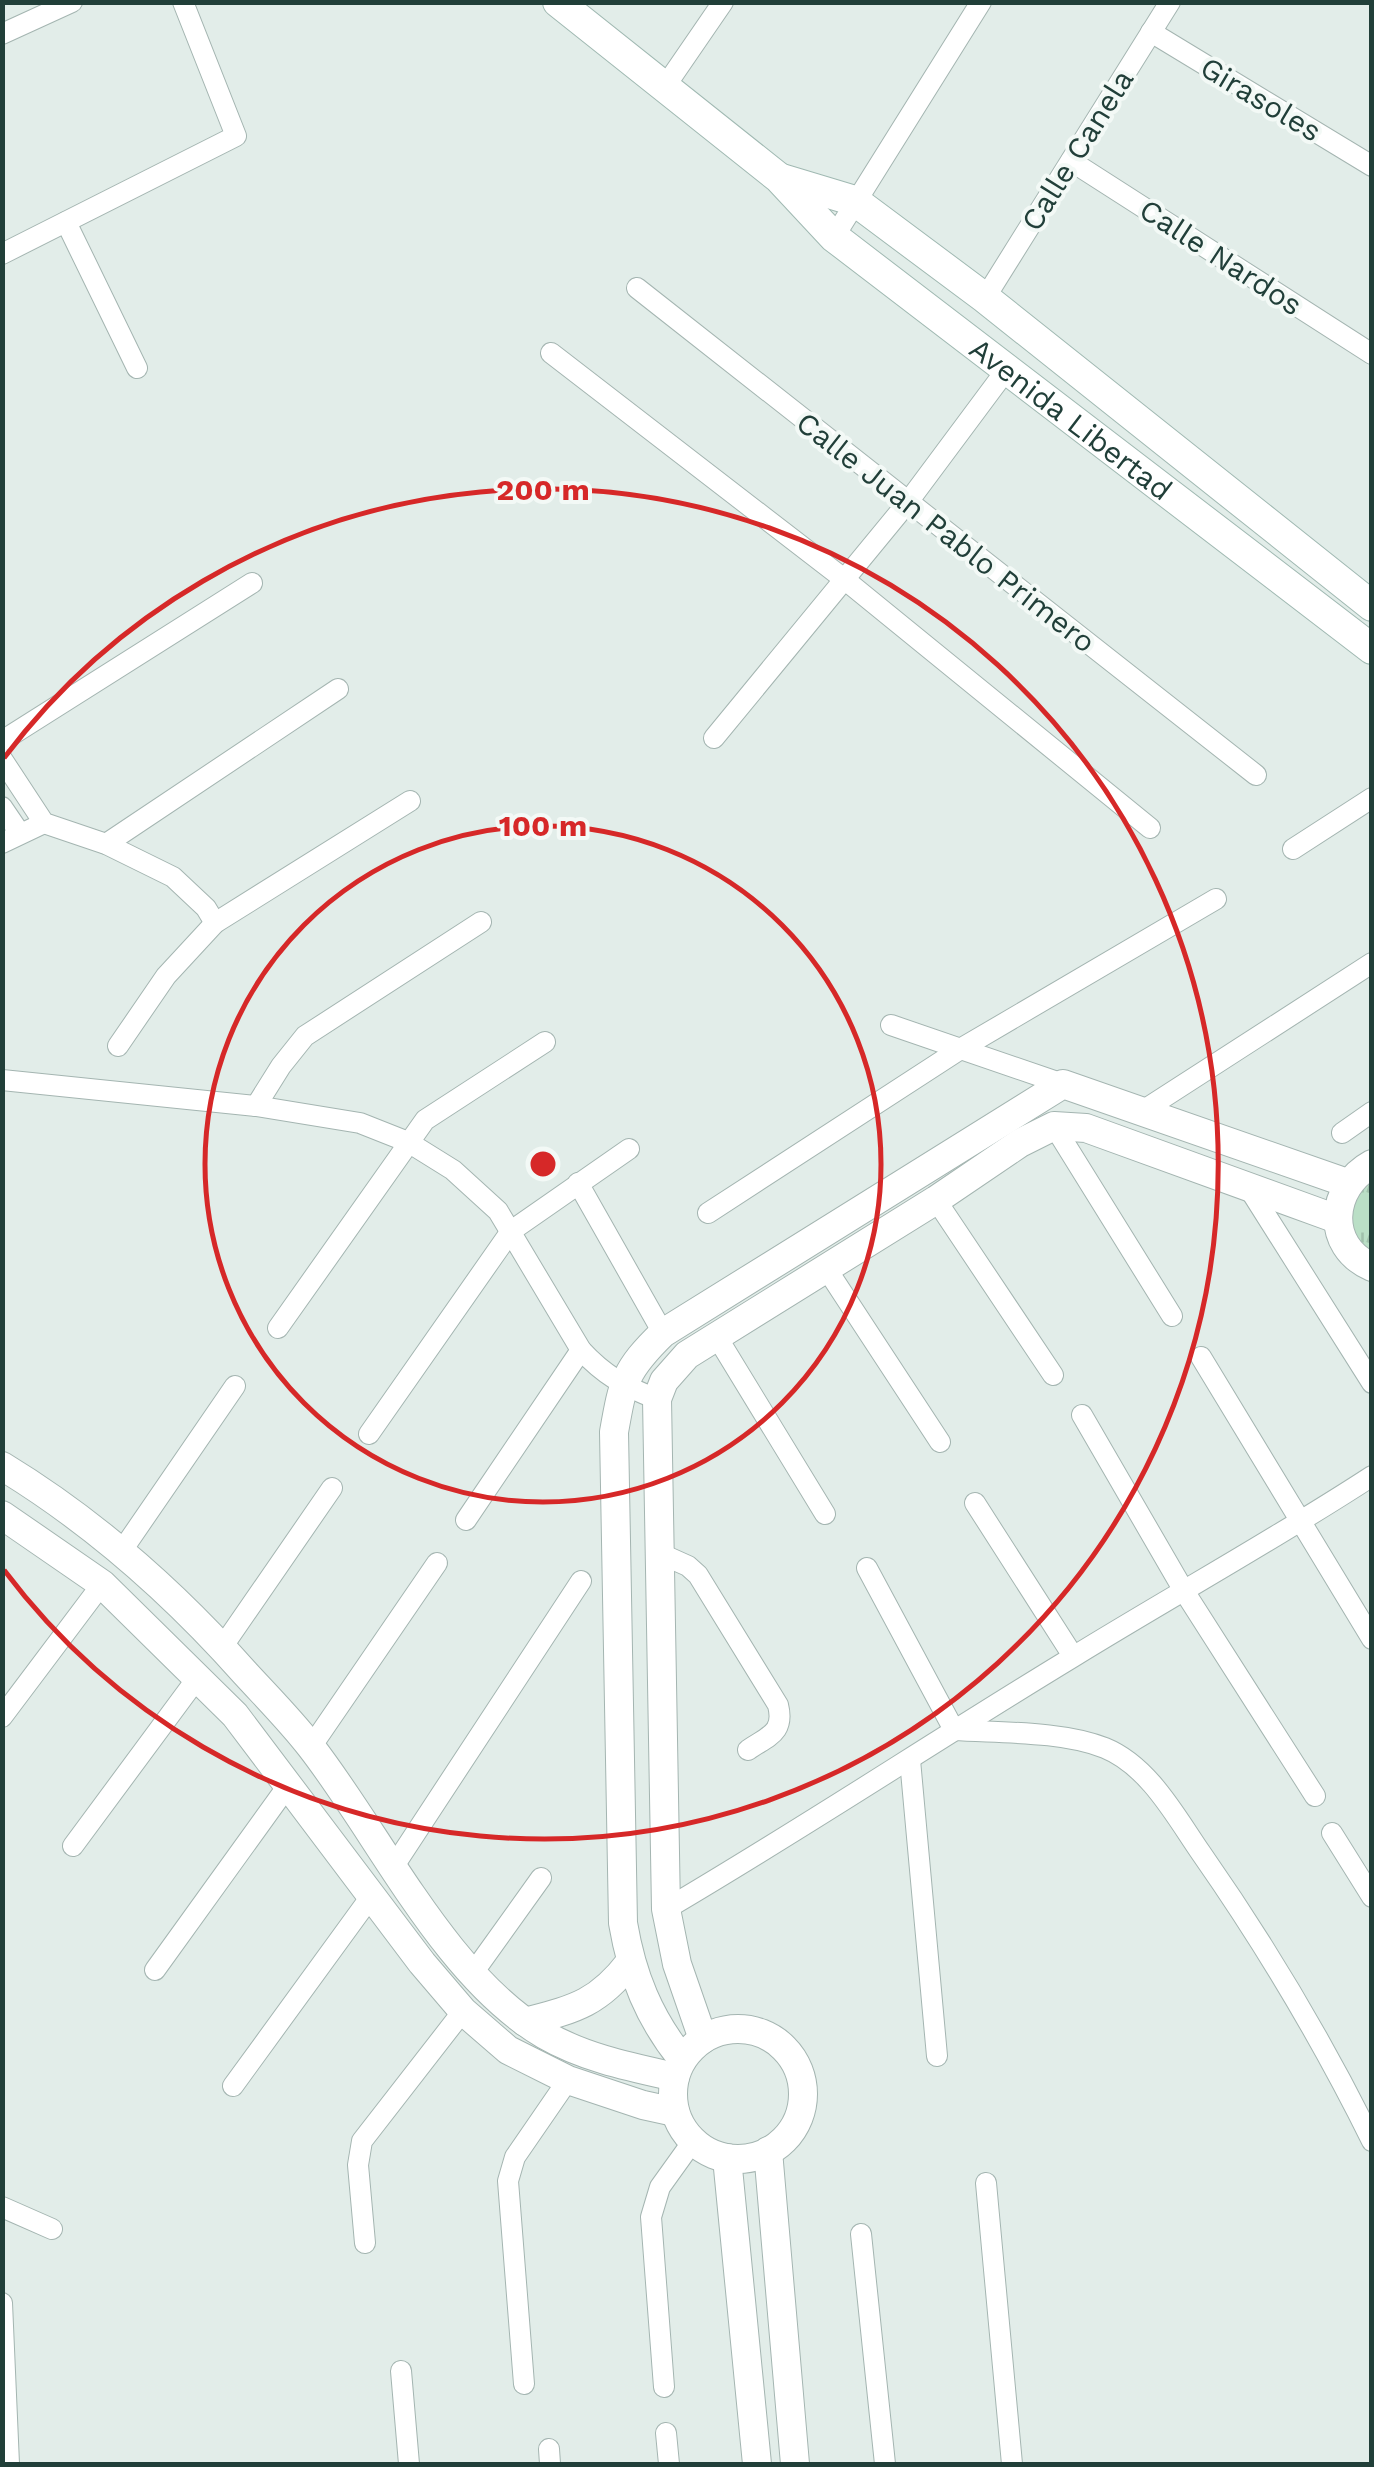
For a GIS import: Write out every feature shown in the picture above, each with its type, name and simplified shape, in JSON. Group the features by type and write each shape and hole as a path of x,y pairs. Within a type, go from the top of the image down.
{"main road":[{"name":"Avenida Libertad","path":"558,2 780,178 834,237 1372,649"},
{"name":"Avenida Libertad","path":"780,178 855,201 985,298 1372,606"}],"street":[{"path":"22,2 37,19"},
{"path":"2,34 72,2"},
{"path":"2,254 236,136 183,2"},
{"path":"664,88 723,2"},
{"path":"834,237 981,2"},
{"name":"Calle Canela","path":"985,298 1170,2"},
{"name":"Girasoles","path":"1151,32 1372,166"},
{"name":"Calle Nardos","path":"1072,160 1372,354"},
{"path":"66,222 137,368"},
{"name":"Calle Juan Pablo Primero","path":"637,288 1256,775"},
{"path":"551,353 844,579 1150,828"},
{"path":"714,738 908,502 1007,369"},
{"path":"2,741 252,583"},
{"path":"106,844 338,689"},
{"path":"2,759 44,823 106,844 174,877 206,908 216,924"},
{"path":"1293,849 1372,798"},
{"path":"118,1046 166,976 216,924 410,801"},
{"path":"2,806 11,838 44,823"},
{"path":"708,1213 962,1048 1216,899"},
{"path":"256,1106 305,1036 481,922"},
{"path":"1142,1112 1372,963"},
{"path":"892,1025 1347,1183"},
{"path":"278,1328 433,1112 546,1042"},
{"path":"4,1081 256,1106 360,1122 408,1142 471,1185 498,1211 581,1350 598,1369 622,1386 657,1398"},
{"path":"679,2068 704,2039 733,2030 776,2040 792,2056 801,2076 803,2098 792,2128 768,2151 748,2158 727,2158 693,2141 675,2112 679,2068 644,2002 630,1962 624,1923 615,1452 622,1386 642,1354 663,1334 1063,1084"},
{"path":"1342,1132 1372,1112"},
{"path":"704,2039 676,1964 666,1909 657,1398 675,1366 1020,1143 1054,1126 1086,1128 1336,1220"},
{"path":"1054,1126 1172,1316"},
{"path":"369,1434 511,1231 629,1150"},
{"path":"1372,1164 1347,1183 1336,1220 1351,1254 1372,1268"},
{"path":"578,1183 663,1334"},
{"path":"1250,1190 1372,1383"},
{"path":"936,1200 1053,1375"},
{"path":"826,1268 940,1442"},
{"path":"717,1336 825,1514"},
{"path":"466,1520 581,1350"},
{"path":"1201,1357 1372,1639"},
{"path":"122,1552 235,1386"},
{"path":"1082,1415 1184,1591 1315,1796"},
{"path":"2,1466 49,1495 122,1552 223,1646 311,1747 446,1941 525,2022 549,2037 608,2062 679,2068"},
{"path":"666,1909 1372,1476"},
{"path":"223,1646 332,1488"},
{"path":"975,1503 1073,1656"},
{"path":"2,1515 102,1584 235,1714 463,2011 508,2050 568,2080 675,2112"},
{"path":"659,1553 698,1575 778,1705 780,1723 776,1731 748,1750"},
{"path":"311,1747 437,1562"},
{"path":"867,1568 954,1730"},
{"path":"394,1866 581,1580"},
{"path":"2,1717 102,1584"},
{"path":"72,1846 198,1677"},
{"path":"954,1730 1091,1744 1124,1759 1150,1782 1282,1974 1333,2062 1372,2142"},
{"path":"910,1760 937,2056"},
{"path":"154,1970 289,1784"},
{"path":"1332,1833 1372,1897"},
{"path":"473,1972 541,1878"},
{"path":"233,2086 372,1894"},
{"path":"525,2022 572,2010 598,1996 630,1962"},
{"path":"364,2243 358,2164 362,2142 463,2011"},
{"path":"524,2384 508,2180 514,2157 568,2080"},
{"path":"664,2388 651,2218 660,2187 693,2141"},
{"path":"768,2151 795,2464"},
{"path":"727,2158 757,2464"},
{"path":"986,2183 1012,2464"},
{"path":"2,2206 52,2229"},
{"path":"861,2234 885,2464"},
{"path":"2,2303 9,2464"},
{"path":"401,2371 409,2464"},
{"path":"666,2433 669,2464"}],"green space":[{"path":"1371,1174 1371,1253 1352,1232 1350,1201"}]}
